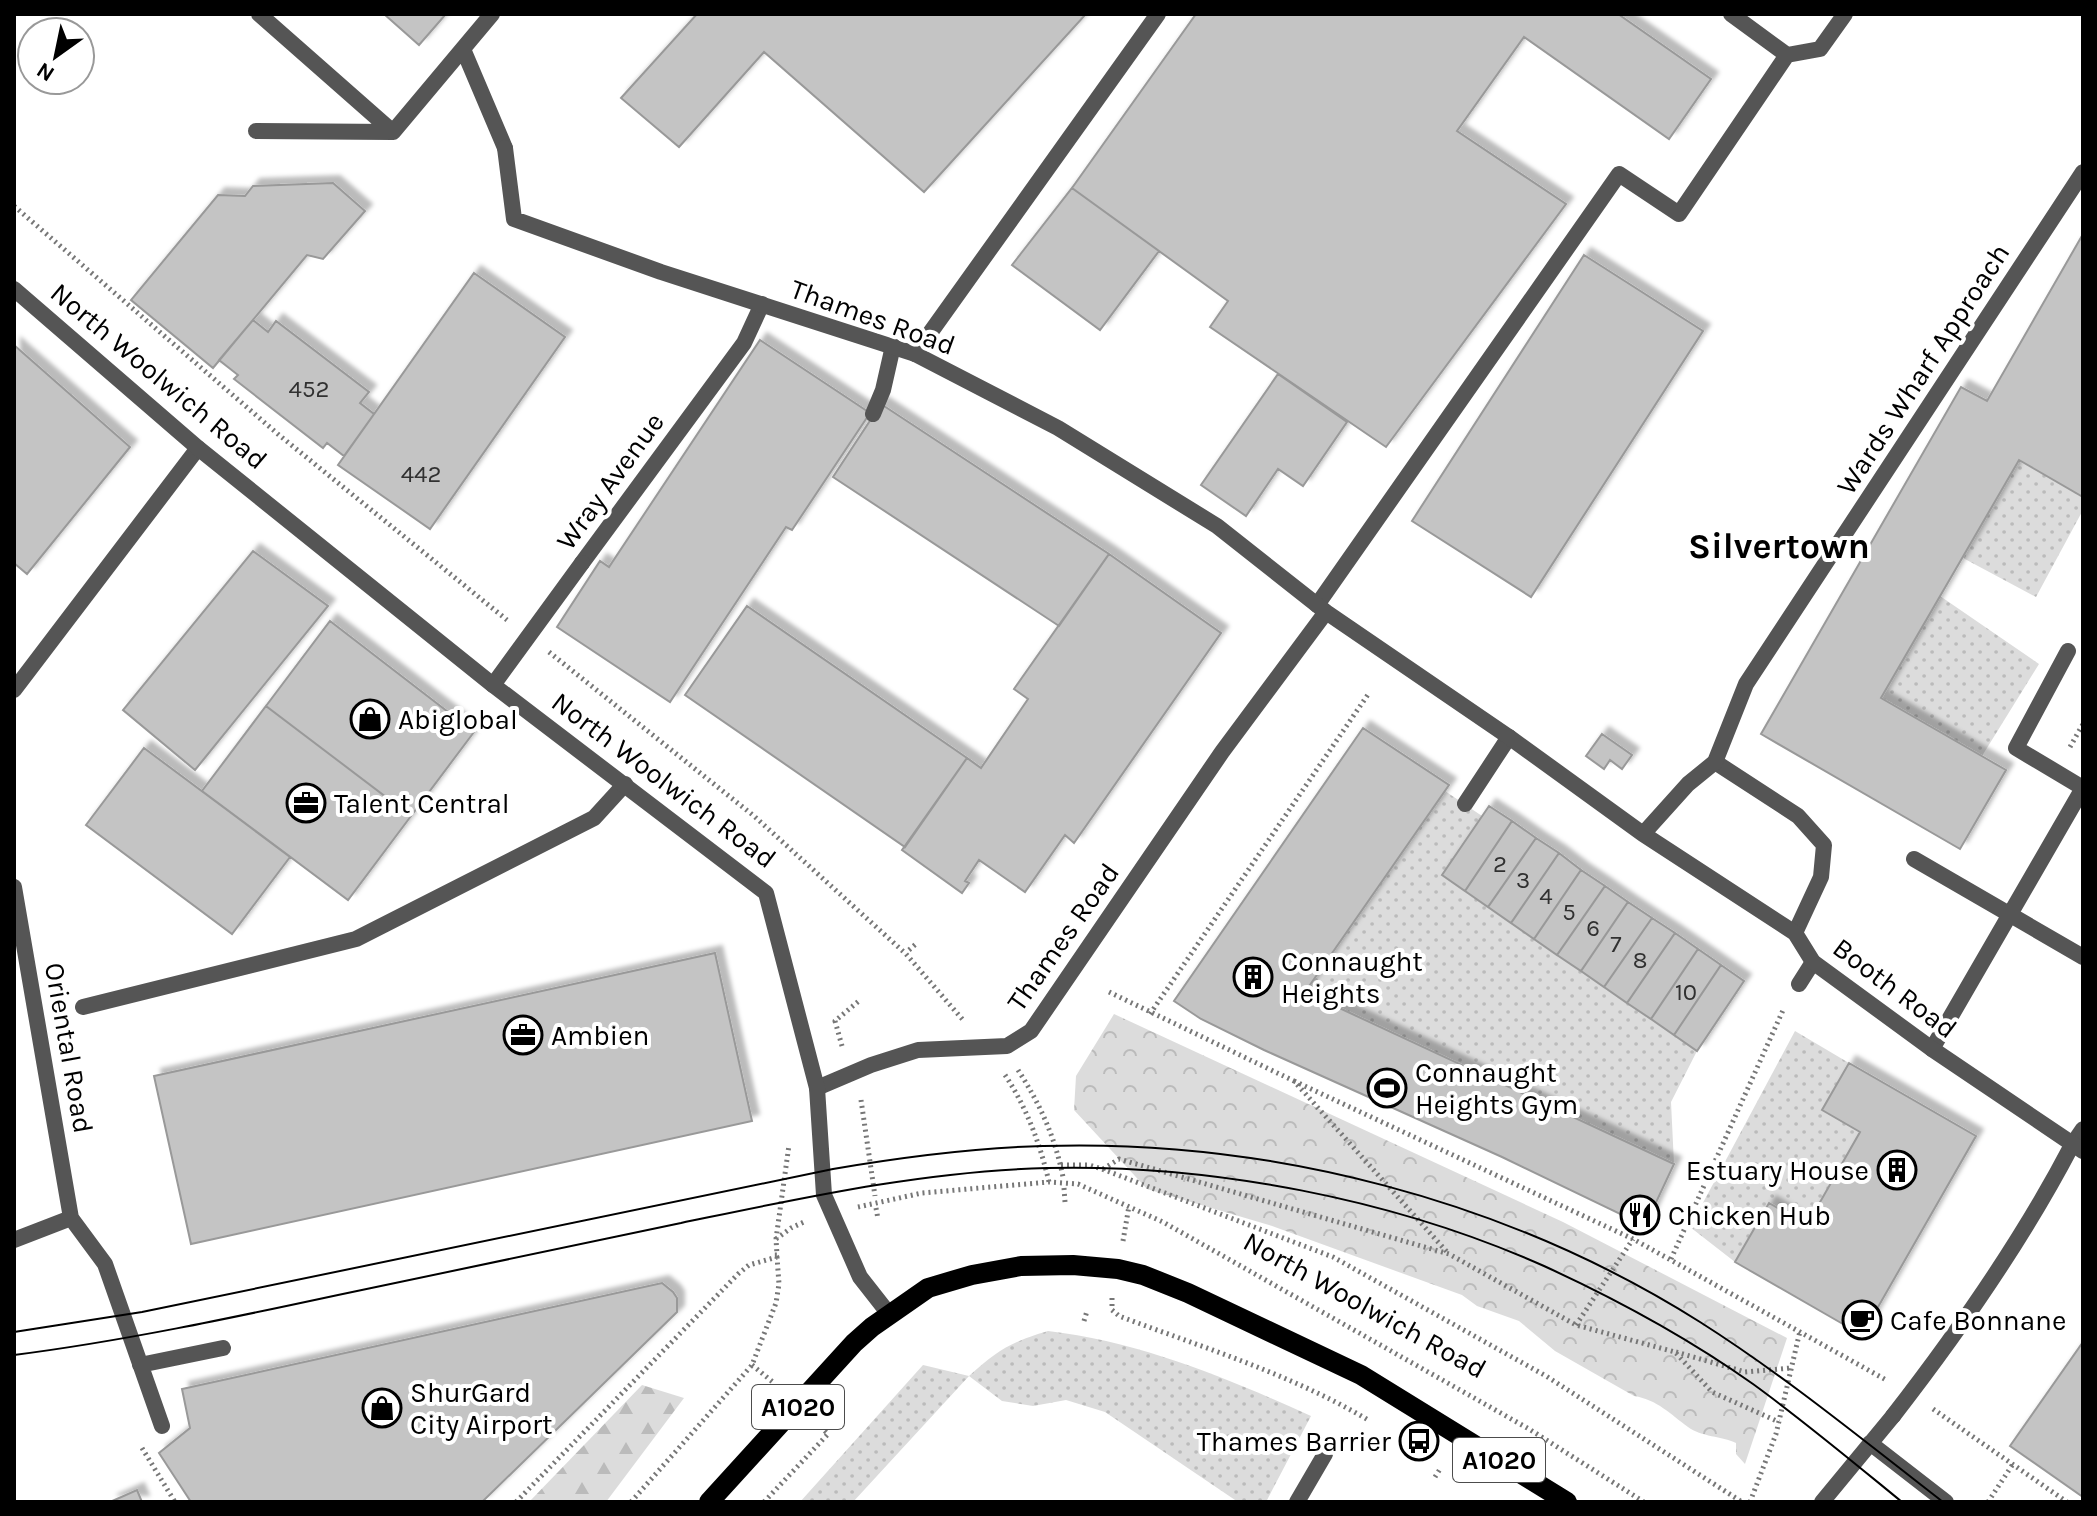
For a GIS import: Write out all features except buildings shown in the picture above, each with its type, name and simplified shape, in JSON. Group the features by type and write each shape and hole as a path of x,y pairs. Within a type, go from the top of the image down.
{"main road":[{"name":"A1020","path":"709,1502 854,1343 928,1288 972,1275 1021,1266 1073,1265 1118,1269 1143,1275 1239,1316 1361,1375 1567,1502"}],"street":[{"path":"259,14 393,132"},
{"path":"393,132 492,14"},
{"path":"915,354 1158,14"},
{"path":"1731,14 1787,55"},
{"path":"1321,609 1619,174 1679,214 1787,55 1820,49 1845,14"},
{"name":"Thames Road","path":"463,49 505,148 514,219 661,272 915,354 1058,428 1217,526 1321,609 1509,737 1643,834"},
{"path":"256,131 393,132"},
{"name":"Wards Wharf Approach","path":"1643,834 1688,784 1715,762 1746,684 2083,172"},
{"name":"North Woolwich Road","path":"14,289 198,448 493,685 766,893 817,1088 824,1195 860,1277 889,1314"},
{"name":"Wray Avenue","path":"493,685 744,343 762,304"},
{"path":"873,414 883,390 893,346"},
{"path":"14,690 198,448"},
{"name":"Thames Road","path":"817,1088 871,1065 918,1050 1007,1046 1031,1031 1321,609"},
{"path":"1932,1049 2083,788 2016,748 2068,651"},
{"path":"1465,804 1509,737"},
{"path":"1715,762 1798,816 1824,845 1821,877 1795,933"},
{"path":"83,1007 356,939 594,818 625,784"},
{"name":"Booth Road","path":"1643,834 1795,933 1813,962 1932,1049 2078,1148"},
{"path":"1914,859 2083,957"},
{"name":"Oriental Road","path":"14,887 71,1218 105,1264 162,1426"},
{"path":"1799,984 1813,962"},
{"path":"1822,1502 1910,1394 1988,1287 2051,1184 2078,1148 2083,1129"},
{"path":"14,1240 71,1218"},
{"path":"140,1365 223,1348"},
{"path":"1870,1443 1946,1502"},
{"path":"1297,1502 1325,1454"}],"path":[{"name":"North Woolwich Road","path":"14,206 279,435 512,624"},
{"name":"North Woolwich Road","path":"543,648 754,816 906,954 968,1026"},
{"path":"1150,1014 1369,693"},
{"path":"909,950 917,943"},
{"path":"1671,1259 1779,1017 1799,984"},
{"path":"1109,992 1671,1259 1910,1394 2067,1502"},
{"path":"844,1055 835,1021 860,1000"},
{"path":"1017,1069 1042,1108 1063,1177"},
{"path":"1002,1070 1029,1117 1049,1182"},
{"path":"1294,1081 1449,1254"},
{"path":"859,1091 875,1196"},
{"path":"631,1502 752,1365 776,1303 779,1284 777,1257 774,1255 777,1255 776,1239 790,1139"},
{"path":"1102,1169 1119,1159 1449,1254 1576,1325 1745,1372 1791,1368"},
{"path":"1061,1165 1089,1165 1102,1169 1333,1257 1546,1376 1742,1502"},
{"name":"North Woolwich Road","path":"853,1208 922,1193 1049,1182 1078,1184 1163,1222 1529,1429 1644,1502"},
{"path":"1064,1188 1065,1202"},
{"path":"1126,1223 1129,1206"},
{"path":"876,1208 878,1219"},
{"path":"776,1239 808,1221"},
{"path":"1576,1325 1633,1239"},
{"path":"516,1502 738,1274 749,1265 777,1257"},
{"path":"1111,1303 1112,1310 1119,1316 1246,1361 1322,1395 1375,1424"},
{"path":"1084,1321 1087,1311"},
{"path":"1750,1502 1779,1422 1800,1331"},
{"path":"1675,1352 1712,1392 1779,1422"},
{"path":"752,1365 774,1383"},
{"path":"764,1502 828,1434 821,1427"},
{"path":"1988,1502 2013,1464"},
{"path":"1435,1477 1440,1469"}],"green space":[{"path":"2019,460 2083,497 2083,510 2036,597 1963,558"},
{"path":"1940,596 2039,664 1982,756 1882,698"},
{"path":"1445,791 1482,816 1442,875 1697,1051 1671,1102 1674,1164 1305,992"},
{"path":"1114,1014 1563,1222 1787,1338 1745,1464 1736,1454 1736,1443 1693,1430 1657,1404 1634,1396 1555,1351 1519,1321 1477,1306 1462,1295 1269,1225 1147,1189 1074,1110 1076,1076"},
{"path":"1795,1031 1849,1063 1822,1110 1860,1132 1807,1225 1769,1203 1735,1262 1690,1227"},
{"path":"1048,1331 1117,1344 1183,1363 1311,1416 1266,1502 1238,1502 1105,1412 1066,1400 1033,1406 1002,1401 969,1376 1006,1348"},
{"path":"923,1365 969,1376 853,1502 800,1502"},
{"path":"642,1385 684,1398 606,1502 529,1502"}],"tram line":[{"path":"14,1332 142,1312 833,1169 885,1161 964,1151 1043,1146 1129,1147 1215,1153 1300,1166 1385,1186 1467,1211 1548,1242 1626,1279 1700,1322 1763,1364 1943,1502"},
{"path":"14,1355 217,1320 863,1187 1001,1170 1110,1168 1173,1172 1301,1190 1364,1204 1486,1242 1544,1266 1651,1320 1728,1367 1791,1412 1902,1502"}],"place":[{"name":"Abiglobal","path":"370,719"},
{"name":"Talent Central","path":"306,803"},
{"name":"Connaught Heights","path":"1253,977"},
{"name":"Ambien","path":"523,1035"},
{"name":"Connaught Heights Gym","path":"1387,1088"},
{"name":"Estuary House","path":"1897,1170"},
{"name":"Chicken Hub","path":"1640,1215"},
{"name":"Cafe Bonnane","path":"1862,1320"},
{"name":"ShurGard City Airport","path":"382,1408"},
{"name":"Thames Barrier","path":"1419,1441"}],"district":[{"name":"Silvertown","path":"1779,546"}]}
